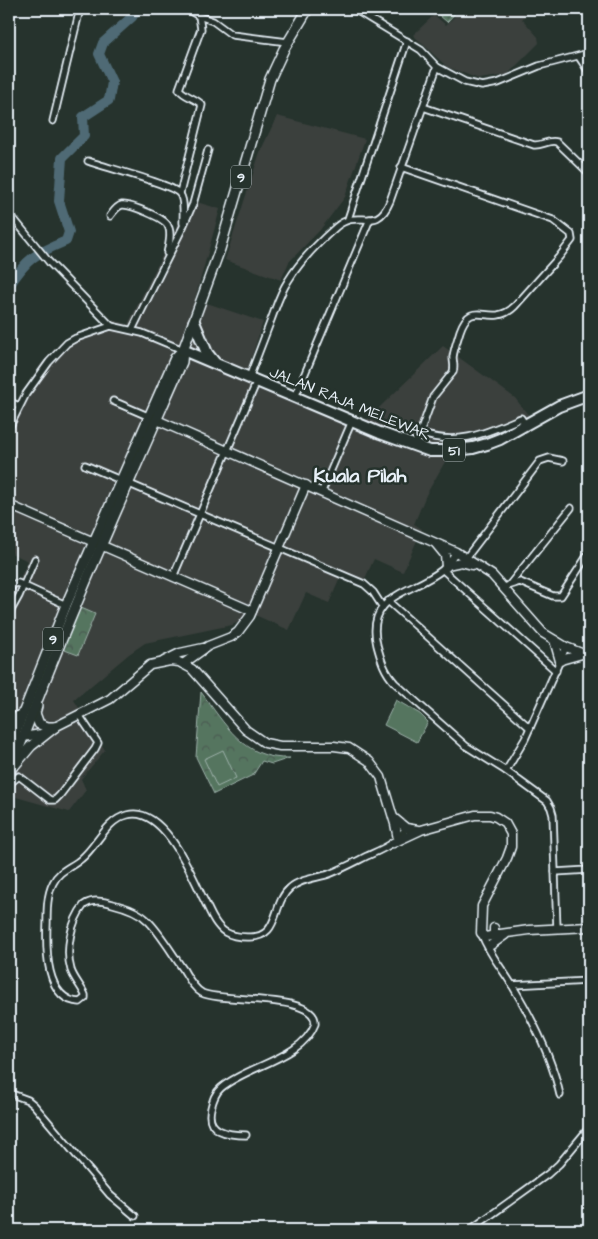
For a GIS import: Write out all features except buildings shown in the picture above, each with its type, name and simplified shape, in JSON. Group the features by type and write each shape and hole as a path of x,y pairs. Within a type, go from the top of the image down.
{"highway":[{"path":"194,322 207,353 216,364"},
{"name":"JALAN RAJA MELEWAR","path":"184,350 414,447 430,451 473,448 500,439 559,406 589,396"}],"main road":[{"name":"9","path":"9,749 66,605 97,544 153,418 182,362 184,350 220,249 270,79 288,42 308,9"},
{"name":"9","path":"9,774 15,735 39,694 97,544"},
{"path":"39,694 37,719 43,726 55,727"},
{"path":"9,722 23,712"},
{"path":"9,774 31,746 55,727"}],"street":[{"path":"53,121 80,9"},
{"path":"187,9 213,21 232,35 288,42"},
{"path":"354,9 421,50 437,67 465,82 482,86 490,86 538,66 589,53"},
{"path":"183,227 180,193 202,105 182,93 179,86 201,29 199,16"},
{"path":"348,219 407,41"},
{"path":"579,57 589,72"},
{"path":"173,577 227,450 287,282 303,261 338,225 348,219 380,217 387,208 437,67"},
{"path":"423,107 534,145 539,146 554,140 589,173"},
{"path":"132,330 183,227 208,150"},
{"path":"88,161 150,180 180,193"},
{"path":"401,167 553,220 571,234 572,240 559,257 507,313 494,315 477,313 465,322 460,330 454,352 455,368 433,396 414,447"},
{"path":"110,216 118,207 125,205 164,221 168,225 170,232 169,246 164,265"},
{"path":"10,216 49,262 111,326"},
{"path":"295,397 370,219"},
{"path":"9,428 19,406 49,362 67,343 76,338 111,326 132,330 184,350"},
{"path":"9,396 12,402 19,406"},
{"path":"113,401 322,491 456,552 507,586 533,622 554,640 587,655"},
{"path":"419,433 434,439 460,439 488,432 522,418 525,424"},
{"path":"322,491 352,421"},
{"path":"466,558 540,461 549,458 563,461"},
{"path":"85,465 364,584 373,592 382,606"},
{"path":"163,662 180,653 208,646 231,637 238,632 252,611 306,485"},
{"path":"9,506 252,611"},
{"path":"507,586 571,508"},
{"path":"426,537 441,548 445,556 445,567 556,671"},
{"path":"445,567 456,552"},
{"path":"507,586 520,582 553,596 561,596 589,553"},
{"path":"9,614 35,559"},
{"path":"492,575 467,563 457,562 445,567 414,588 382,606 378,612 375,631 382,664 388,676 466,746 542,796 551,808 557,929"},
{"path":"9,590 14,584 18,584 66,605"},
{"path":"388,601 530,728"},
{"path":"554,640 561,660"},
{"path":"183,664 208,646"},
{"path":"506,771 518,753 566,647"},
{"path":"561,660 587,655"},
{"path":"15,735 41,734 110,700 144,668 150,665 170,661 183,664 197,674 246,730 265,743 280,746 334,746 349,748 369,761 381,777 393,816 395,841"},
{"path":"9,784 19,776 50,800 55,800 96,749 98,743 79,715"},
{"path":"246,1134 226,1133 213,1126 209,1114 217,1093 236,1078 280,1056 305,1040 315,1024 314,1015 309,1010 295,1005 227,998 200,992 148,921 136,912 96,900 88,902 82,908 73,927 68,951 72,971 85,998 80,1002 70,1000 58,989 48,965 46,951 48,902 52,884 59,874 84,856 112,823 133,814 151,819 164,831 184,861 216,924 226,933 256,938 262,936 270,928 280,902 291,887 335,872 395,841 421,830 483,814 496,817 505,823 512,840 509,852 482,906 492,955"},
{"path":"393,816 406,828 421,830"},
{"path":"395,841 406,828"},
{"path":"555,872 589,870"},
{"path":"488,931 513,932 589,927"},
{"path":"488,931 492,955 512,985 550,1062 560,1095"},
{"path":"491,945 501,937 513,932"},
{"path":"512,985 589,982"},
{"path":"9,1093 28,1100 34,1105 110,1195 135,1216"},
{"path":"470,1230 548,1174 559,1164 589,1128"}],"shaded area":[{"path":"462,9 532,9 522,19 538,37 539,43 507,75 479,79 447,67 413,35 434,15 446,25"},
{"path":"277,116 365,139 345,197 320,230 289,262 281,280 225,260 260,152"},
{"path":"190,200 220,209 195,299 263,322 243,383 356,430 443,346 515,398 529,416 481,440 454,446 426,495 414,524 422,529 403,572 374,559 361,587 340,578 329,603 306,593 289,630 255,615 232,625 145,643 74,700 105,750 81,779 86,790 69,812 9,795 9,601 28,561 9,552 9,403 13,406 42,363 64,339 112,320 128,324"}],"green space":[{"path":"432,9 459,9 447,22"},
{"path":"79,607 95,614 78,655 62,649"},
{"path":"201,692 237,738 260,753 274,757 290,758 272,764 262,761 253,775 214,794 196,757"},
{"path":"396,700 420,714 428,722 417,742 384,725"},
{"path":"223,750 236,778 217,787 204,759"}],"waterway":[{"path":"9,286 33,257 66,241 69,232 59,201 62,158 84,136 83,117 109,100 112,82 99,54 103,43 132,17 137,9"}],"district":[{"name":"Kuala Pilah","path":"360,475"}]}
